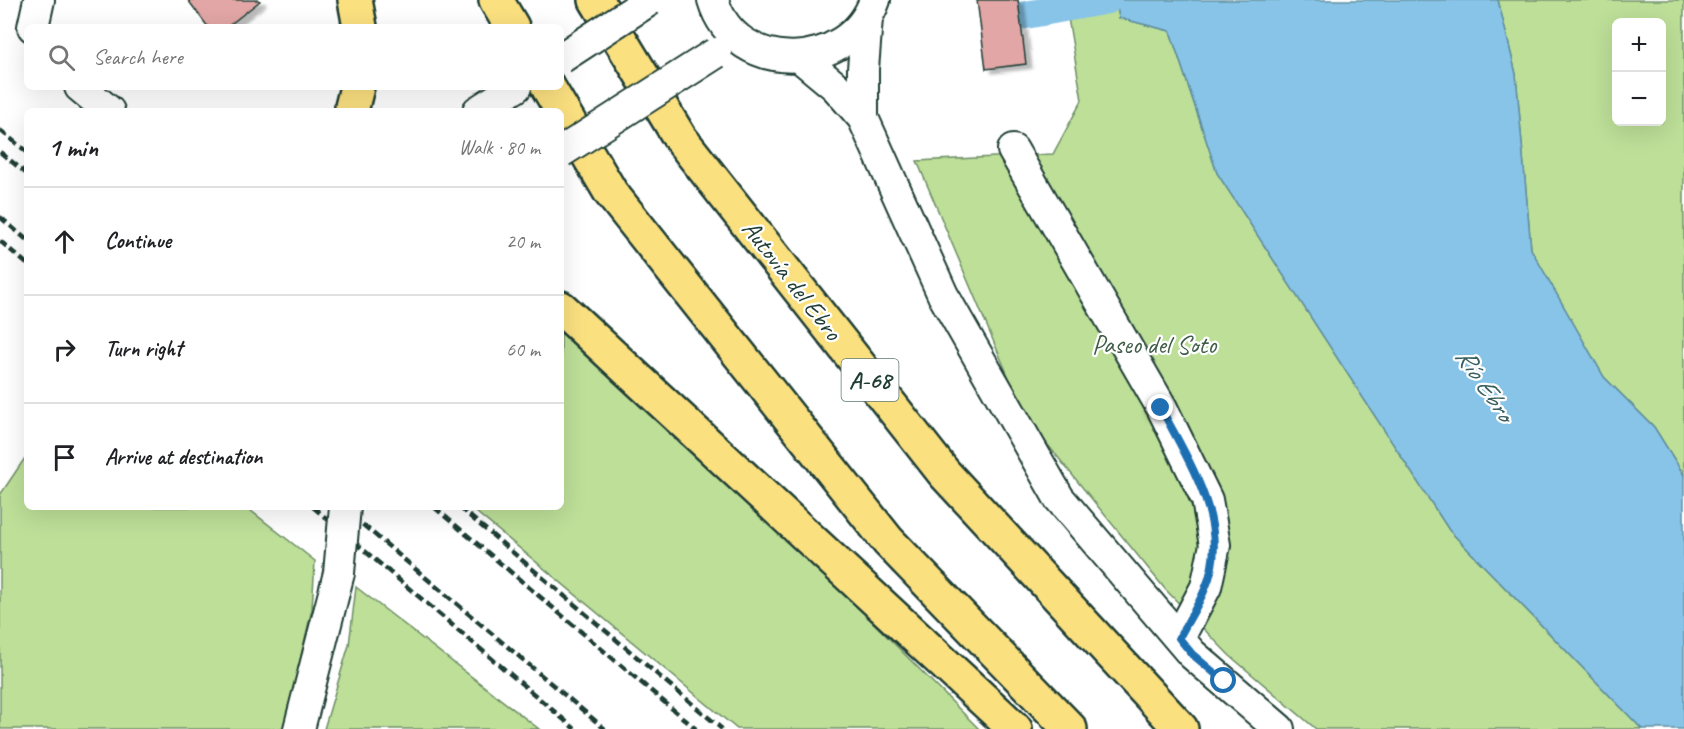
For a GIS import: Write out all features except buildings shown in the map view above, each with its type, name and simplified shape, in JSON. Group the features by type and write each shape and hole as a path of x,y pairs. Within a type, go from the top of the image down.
{"highway":[{"path":"355,0 359,24"},
{"path":"496,0 510,24"},
{"name":"Autovía del Ebro","path":"596,0 680,138 944,473 1182,729"},
{"path":"550,90 560,108"},
{"path":"564,114 611,193 888,541 1070,729"},
{"path":"564,311 1016,729"}],"street":[{"path":"34,24 39,0"},
{"path":"342,0 347,24"},
{"path":"564,56 650,0"},
{"path":"713,0 723,21 748,45 765,53 801,58 821,54 839,45 854,34 871,9"},
{"path":"862,118 862,69 871,9"},
{"path":"564,150 716,53 748,45"},
{"path":"801,58 836,87 862,118 943,295 1059,498 1192,654 1280,729"},
{"path":"84,90 105,108"},
{"path":"483,108 511,90"},
{"path":"1013,150 1161,408 1207,500 1215,545 1206,587 1179,638"},
{"path":"299,729 339,573 345,510"}],"green space":[{"name":"Paseo del Soto","path":"1065,0 1116,0 1119,18 1170,31 1217,173 1449,530 1642,729 1316,729 1229,655 1165,589 1026,418 917,161 1053,154 1082,100"},
{"path":"1498,0 1684,0 1684,475 1654,427 1604,377 1531,249 1516,74"},
{"path":"564,326 801,550 979,729 737,729 474,510 564,510"},
{"path":"24,459 24,510 250,510 315,561 312,609 284,729 0,729 0,495"},
{"path":"356,587 539,729 324,729 349,645"}],"water":[{"name":"Río Ebro","path":"1116,0 1498,0 1516,74 1531,249 1604,377 1654,427 1684,475 1684,729 1642,729 1449,530 1217,173 1170,31 1119,18"}],"waterway":[{"path":"1020,16 1108,0"}],"railway":[{"path":"0,130 24,150"},
{"path":"0,152 24,172"},
{"path":"0,217 24,237"},
{"path":"0,241 24,261"},
{"path":"317,510 575,729"},
{"path":"346,510 605,729"},
{"path":"438,510 696,729"},
{"path":"463,510 722,729"}],"route":[{"path":"1161,408 1207,500 1215,545 1206,587 1179,638 1192,654 1224,681"}]}
